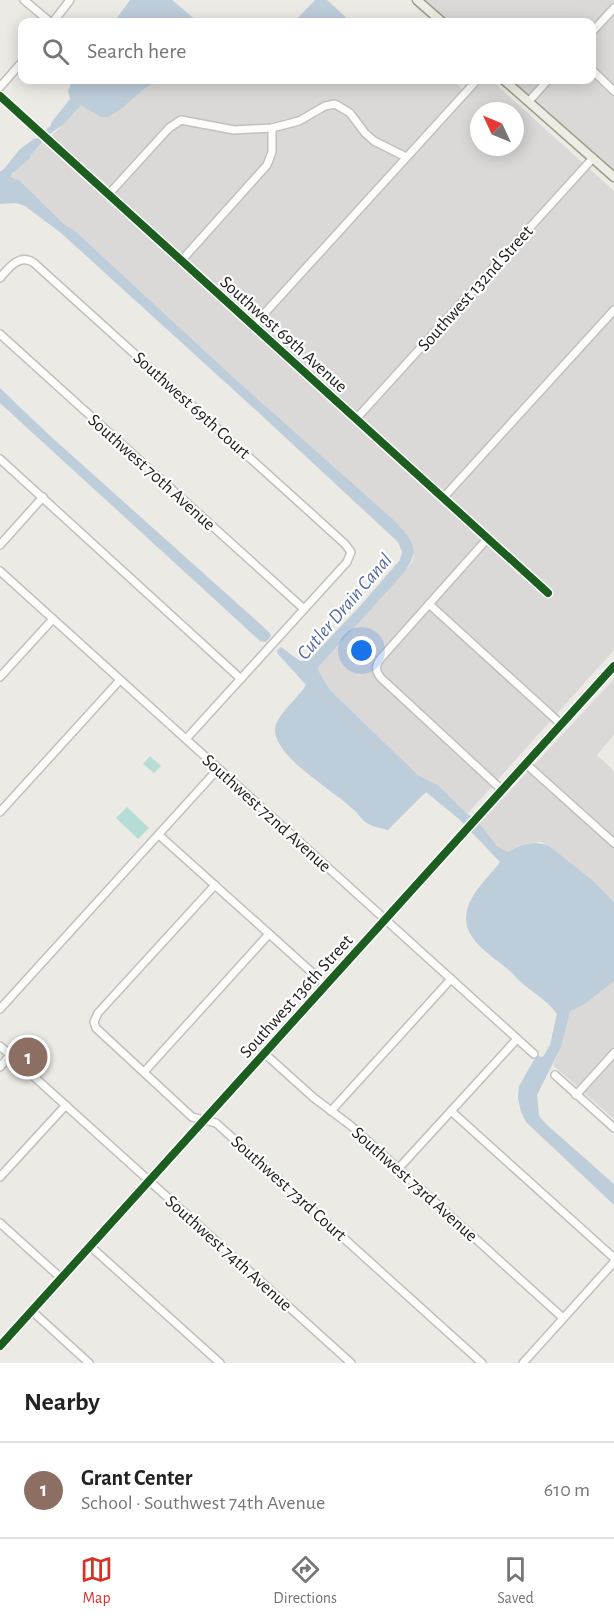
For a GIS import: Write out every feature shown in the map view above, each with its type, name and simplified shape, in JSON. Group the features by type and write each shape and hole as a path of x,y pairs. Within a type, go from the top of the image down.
{"main road":[{"path":"417,0 428,3 439,18"},
{"path":"509,84 614,177"}],"street":[{"path":"24,0 47,18"},
{"path":"55,18 70,0"},
{"path":"596,27 614,8"},
{"path":"0,87 18,67"},
{"path":"596,75 614,91"},
{"path":"253,326 473,84"},
{"path":"529,101 544,84"},
{"name":"Southwest 69th Avenue","path":"0,96 548,593"},
{"path":"108,195 178,121 190,120 234,130 272,128 299,121 327,105 337,105 350,113 374,141 406,157"},
{"path":"181,261 267,165 272,152 272,128"},
{"name":"Southwest 132nd Street","path":"356,419 593,158"},
{"name":"Southwest 69th Court","path":"0,278 13,264 26,259 34,263 345,544 351,552 350,556 304,609"},
{"path":"443,498 614,310"},
{"name":"Southwest 70th Avenue","path":"0,334 304,609"},
{"path":"0,459 241,679"},
{"path":"0,545 43,497"},
{"path":"488,538 378,661 376,670 381,678 502,790"},
{"name":"Southwest 72nd Avenue","path":"0,571 534,1054"},
{"path":"429,604 561,724"},
{"path":"186,740 304,609"},
{"path":"0,677 53,619"},
{"name":"Southwest 136th Street","path":"0,1346 614,666"},
{"path":"0,810 120,680"},
{"path":"526,764 614,843"},
{"path":"0,1009 218,769"},
{"path":"159,835 326,985"},
{"name":"Southwest 73rd Court","path":"215,885 100,1011 94,1022 98,1030 192,1117 216,1123 482,1363"},
{"path":"144,1072 269,934"},
{"path":"332,1111 451,979"},
{"path":"398,1169 517,1039"},
{"name":"Southwest 74th Avenue","path":"0,1046 351,1363"},
{"name":"Southwest 73rd Avenue","path":"264,1053 398,1169 563,1318"},
{"path":"576,1095 614,1053"},
{"path":"0,1067 10,1056"},
{"path":"555,1076 614,1128"},
{"path":"0,1177 66,1105"},
{"path":"451,1111 614,1260 523,1363"},
{"path":"0,1223 61,1278"},
{"path":"90,1246 220,1363"},
{"path":"32,1311 89,1363"}],"shaded area":[{"path":"130,0 172,0 193,18 117,18"},
{"path":"315,0 327,0 347,18 298,18"},
{"path":"420,0 614,0 614,174 512,84 596,84 596,18 440,18"},
{"path":"71,84 152,84 108,117 101,117 81,105 62,126 54,130 51,128 51,123 70,99 68,91"},
{"path":"152,84 456,84 467,93 477,84 495,84 515,102 470,102 470,156 524,156 524,110 614,191 614,650 467,814 439,786 418,775 330,690 318,670 329,653 412,562 414,556 396,522 233,377 74,230 65,225 20,181 11,177 20,165 62,126 81,104 91,110 120,110"},
{"path":"35,138 42,143 11,177 20,181 65,225 74,230 233,377 396,522 411,541 412,558 403,574 319,666 318,670 330,690 418,775 439,786 467,814 475,818 497,846 508,852 528,844 538,843 549,846 592,880 614,902 614,981 585,1004 570,1012 561,1047 537,1095 539,1116 614,1184 614,1205 526,1122 521,1112 518,1098 519,1086 537,1056 543,1057 550,1045 557,1014 545,1001 487,953 468,930 466,921 469,904 476,891 500,862 459,819 426,792 388,830 369,824 295,763 278,741 275,730 279,719 306,685 277,650 281,647 300,661 308,661 400,560 402,552 398,542 61,233 25,206 16,203 0,204 0,172 20,149"},
{"path":"0,388 48,434 269,632 271,636 266,642 260,641 0,403"},
{"path":"614,679 614,735 597,755 614,771 614,902 549,846 541,842 529,843 506,853 494,843 479,824"},
{"path":"150,756 161,766 154,773 143,764"},
{"path":"127,807 149,828 138,839 116,818"},
{"path":"614,981 614,1119 553,1065 561,1047 570,1012 585,1004"}],"waterway":[{"path":"34,145 58,123"}],"cycle path":[{"path":"0,96 548,593"},
{"path":"0,1346 614,666"}],"place":[{"name":"Grant Center","path":"28,1057"}],"water label":[{"name":"Cutler Drain Canal","path":"344,606"}]}
